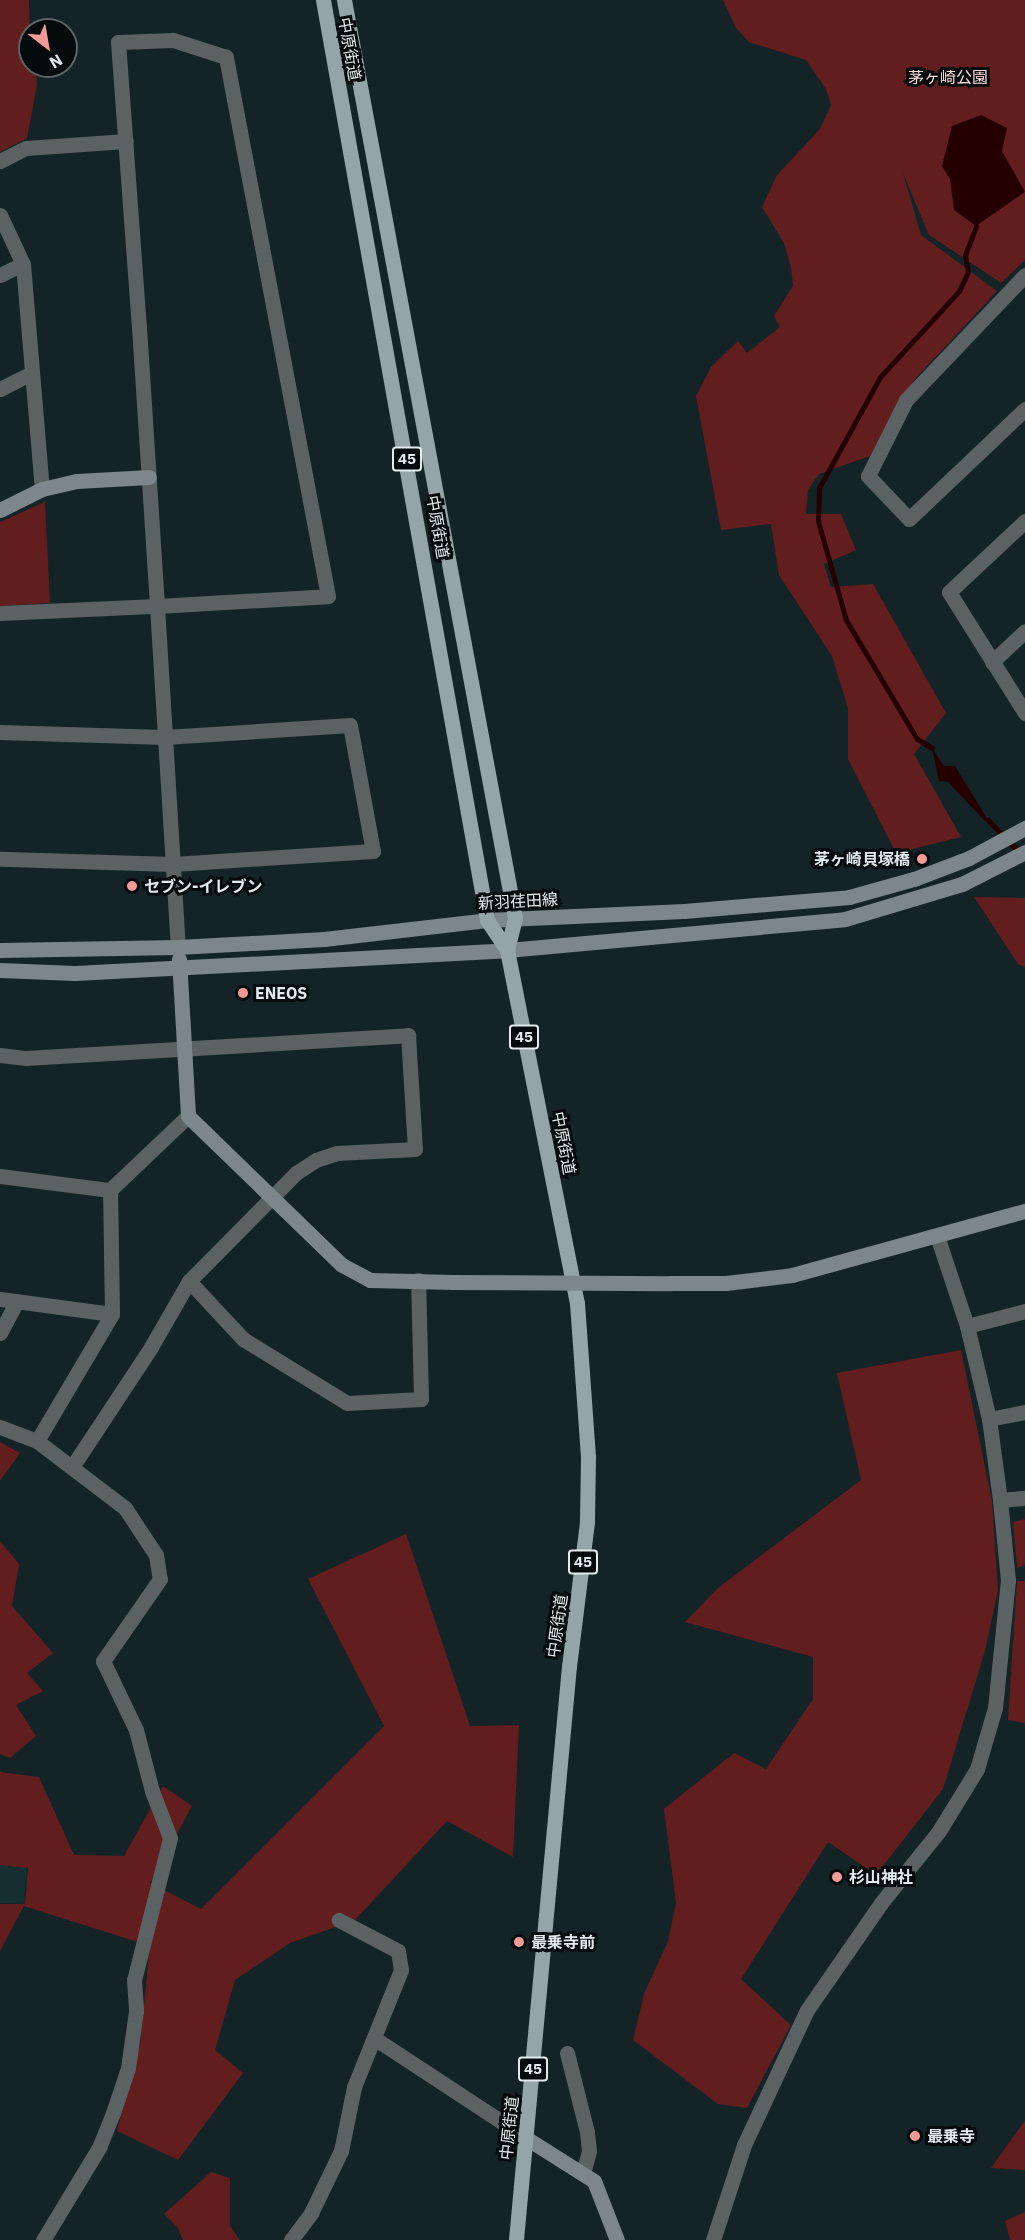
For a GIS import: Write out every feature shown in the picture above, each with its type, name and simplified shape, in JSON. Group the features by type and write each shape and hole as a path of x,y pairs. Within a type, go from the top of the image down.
{"main road":[{"name":"中原街道","path":"323,0 486,920 507,950 577,1303 588,1457 587,1522 569,1666 516,2240"},
{"name":"中原街道","path":"344,0 515,918 507,950"}],"street":[{"path":"0,613 157,606 328,596 226,57 173,40 118,42 149,477 157,606 165,737 173,864 178,947 180,967 188,1116 342,1265 370,1280 726,1283 792,1275 1025,1210"},
{"path":"0,161 26,148 126,141"},
{"path":"0,215 23,264 42,489"},
{"path":"0,275 23,264"},
{"path":"1025,275 906,399 867,476 909,519 1025,409"},
{"path":"0,388 31,373"},
{"path":"0,510 42,489 77,481 149,477"},
{"path":"1025,521 950,592 1025,713"},
{"path":"992,662 1025,631"},
{"path":"0,732 165,737 350,725 373,851 173,864 0,859"},
{"name":"新羽荏田線","path":"0,950 178,947 324,939 486,920 684,911 849,897 914,879 989,848 1025,828"},
{"path":"0,970 75,973 507,950 845,919 962,884 1025,852"},
{"path":"0,1055 26,1058 408,1035 415,1149 337,1153 316,1160 296,1173 189,1281 151,1347 72,1467"},
{"path":"37,1441 112,1314 110,1190 188,1116"},
{"path":"0,1176 110,1190"},
{"path":"713,2240 744,2145 807,2010 881,1903 939,1831 977,1769 994,1708 1008,1580 1000,1500 989,1419 967,1326 937,1236"},
{"path":"189,1281 243,1339 347,1404 421,1399 418,1280"},
{"path":"0,1299 112,1314"},
{"path":"0,1333 17,1300"},
{"path":"967,1326 1025,1311"},
{"path":"989,1419 1025,1412"},
{"path":"0,1427 37,1441 125,1508 156,1556 160,1579 103,1661 136,1730 152,1791 170,1838 134,1980 136,2011 119,2095 100,2146 43,2240"},
{"path":"1000,1500 1025,1498"},
{"path":"291,2240 311,2213 341,2151 354,2087 401,1970 398,1951 339,1920"},
{"path":"374,2038 526,2138 584,2173 598,2188 617,2240"},
{"path":"567,2053 587,2132 589,2151 584,2173"}],"shaded area":[{"path":"981,115 1007,128 1002,151 1025,192 976,226 954,210 950,179 942,166 952,126"},
{"path":"932,748 944,766 955,766 988,820 985,821 948,782 939,781"},
{"path":"0,1763 6,1839 27,1869 24,1904 0,1903"}],"green space":[{"path":"0,0 29,0 29,18 18,18 18,78 36,78 37,85 27,138 0,152"},
{"name":"茅ヶ崎公園","path":"723,0 1025,0 1025,260 1001,283 929,235 903,173 921,235 997,291 915,379 870,456 819,474 808,490 806,514 841,514 856,550 824,564 831,587 873,584 946,713 914,754 961,837 896,853 848,759 848,708 832,656 779,575 771,524 721,530 696,396 711,367 738,341 747,353 780,327 774,316 793,286 791,267 784,243 762,207 777,175 820,129 831,105 826,89 806,60 749,42 736,28"},
{"path":"45,502 50,603 0,606 0,522"},
{"path":"974,897 1025,898 1025,967 1018,964"},
{"path":"961,1350 992,1501 998,1590 985,1651 943,1789 876,1875 828,1842 741,1979 791,2025 747,2108 718,2104 633,2040 644,1994 668,1941 676,1903 664,1809 734,1753 766,1769 813,1699 813,1657 685,1622 718,1588 861,1480 837,1373"},
{"path":"0,1442 20,1453 0,1481"},
{"path":"1025,1519 1025,1565 1017,1568 1013,1522"},
{"path":"406,1534 470,1726 519,1725 513,1857 447,1821 355,1920 290,1943 235,1980 215,2050 243,2073 178,2160 117,2131 140,2044 150,1946 24,1906 0,1951 0,1904 25,1904 28,1868 0,1865 0,1772 39,1777 74,1855 124,1856 163,1786 192,1806 150,1883 201,1909 384,1726 308,1579"},
{"path":"0,1541 19,1564 12,1606 53,1653 27,1673 43,1691 16,1705 36,1736 10,1758 0,1754"},
{"path":"1017,1581 1025,1581 1025,1723 1008,1720"},
{"path":"1025,2121 1025,2170 991,2168 1023,2123"},
{"path":"211,2172 230,2178 230,2226 240,2240 183,2240 178,2228 164,2214"},
{"path":"1025,2212 1025,2240 1010,2240 1005,2221"}],"waterway":[{"path":"932,748 917,739 846,620 818,521 819,488 880,377 959,291 968,272 965,255 976,226"},
{"path":"988,820 1020,853"}],"place":[{"name":"茅ヶ崎貝塚橋","path":"922,859"},
{"name":"セブン-イレブン","path":"132,886"},
{"name":"ENEOS","path":"243,993"},
{"name":"杉山神社","path":"837,1877"},
{"name":"最乗寺前","path":"519,1942"},
{"name":"最乗寺","path":"915,2136"}]}
